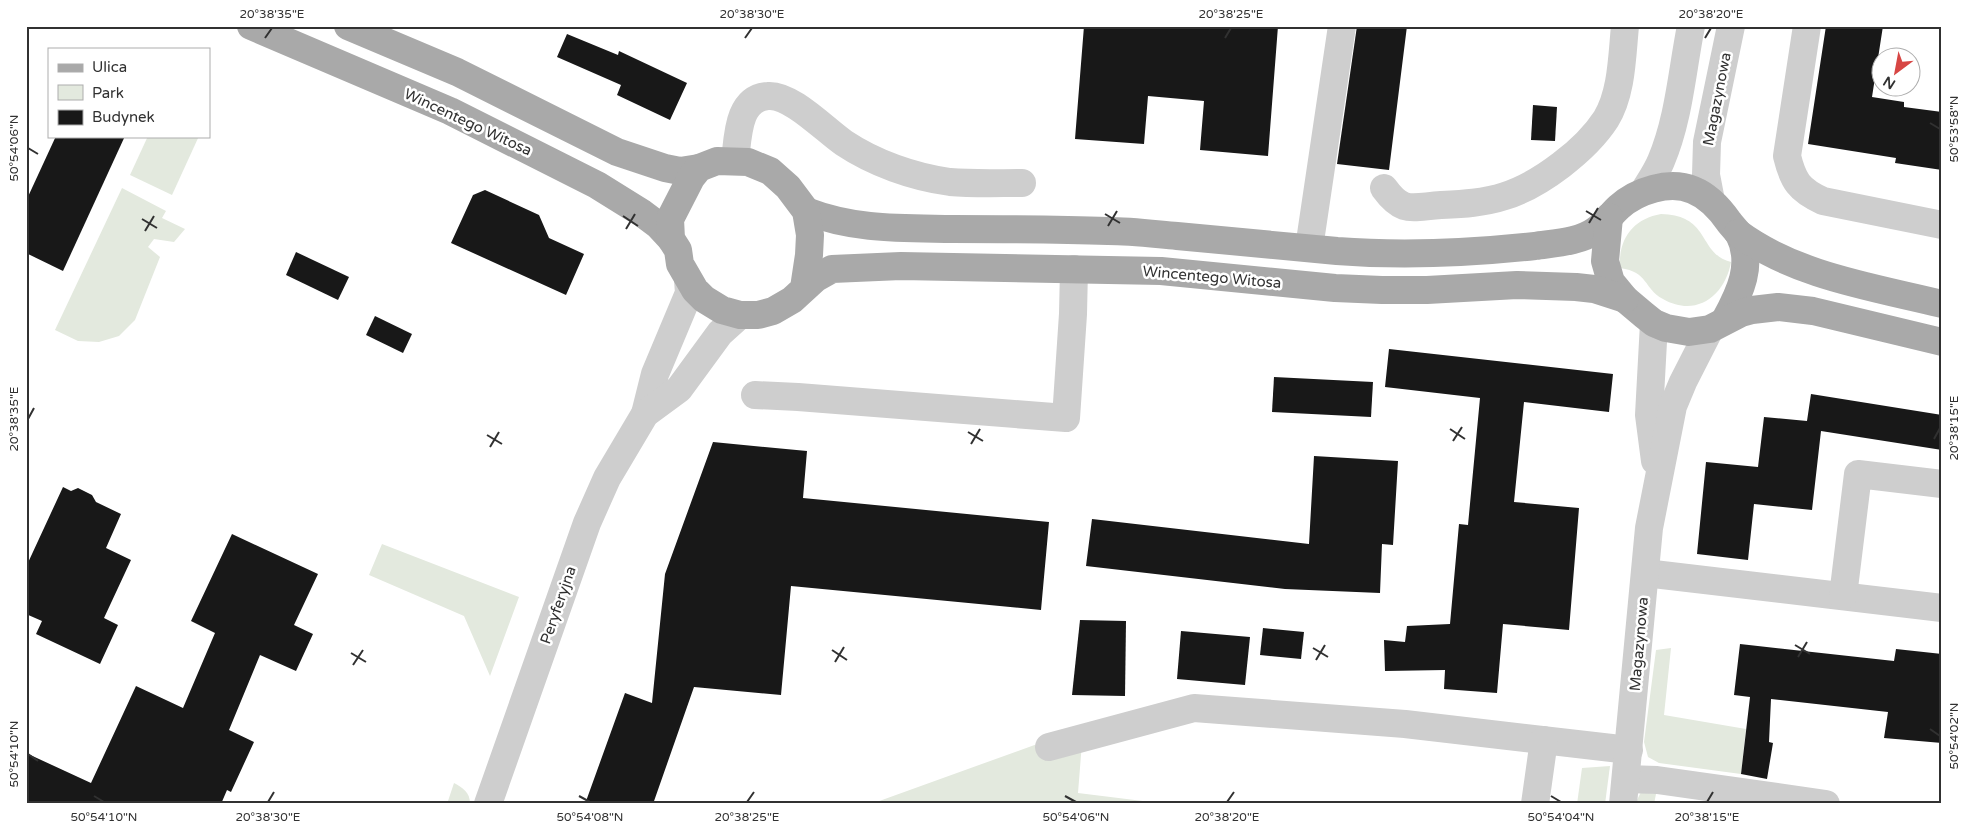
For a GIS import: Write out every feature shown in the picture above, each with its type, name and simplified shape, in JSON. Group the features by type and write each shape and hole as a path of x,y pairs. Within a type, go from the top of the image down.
{"main road":[{"name":"Wincentego Witosa","path":"252,26 450,111 588,180 642,213 658,225 671,239"},
{"path":"348,26 457,72 617,152 680,171 699,168 717,161 735,161 758,165 770,171 788,187 806,211 810,235 804,288 792,300 773,311 758,315 740,315 722,310 704,299 688,280 680,264 678,250 671,239 670,219 685,189 699,168"},
{"path":"806,211 826,218 863,226 1110,231 1339,251 1408,253 1538,245 1581,238 1598,230 1628,200 1644,191 1679,187 1693,190 1710,201 1720,210 1738,233 1767,253 1831,276 1942,304"},
{"path":"1609,217 1605,261 1611,282 1625,299 1654,323 1678,331 1718,324 1752,310 1778,307 1795,308 1942,342"},
{"path":"1718,324 1737,299 1744,278 1746,264 1738,233"},
{"name":"Wincentego Witosa","path":"804,288 816,278 832,269 901,266 1161,271 1335,288 1382,290 1427,290 1517,285 1576,287 1594,289 1625,299"}],"street":[{"path":"1309,248 1342,26"},
{"path":"1384,188 1395,202 1407,207 1464,204 1506,196 1535,182 1554,170 1595,135 1607,117 1616,95 1625,26"},
{"path":"1644,191 1661,161 1670,134 1691,26"},
{"name":"Magazynowa","path":"1710,201 1706,175 1707,142 1731,26"},
{"path":"1806,26 1787,156 1791,172 1798,185 1810,195 1823,201 1942,225"},
{"path":"735,161 741,118 748,106 756,99 768,96 780,97 844,143 888,165 920,176 951,182 1022,183"},
{"path":"755,395 798,396 1066,418 1074,269"},
{"name":"Peryferyjna","path":"488,804 587,523 607,478 645,414 655,374 689,293 688,280"},
{"name":"Peryferyjna","path":"645,414 680,388 720,333 740,315"},
{"name":"Magazynowa","path":"1654,323 1649,415 1658,485"},
{"name":"Magazynowa","path":"1625,791 1648,536 1658,485 1676,397 1718,324"},
{"path":"1843,596 1858,474 1942,484"},
{"path":"1645,573 1942,608"},
{"path":"1049,747 1194,708 1405,724 1629,750"},
{"path":"1535,804 1544,740"},
{"path":"1625,791 1657,780 1697,794 1826,804"}],"green space":[{"path":"147,138 198,138 172,195 130,175"},
{"path":"122,188 166,211 162,218 185,229 174,242 154,239 148,247 160,257 135,320 119,336 99,342 78,341 55,330"},
{"path":"1661,214 1677,216 1688,221 1696,228 1713,251 1721,258 1731,262 1728,274 1716,294 1697,305 1675,304 1663,299 1636,273 1620,268 1622,248 1629,232 1642,220"},
{"path":"382,544 519,597 490,676 464,616 369,575"},
{"path":"1671,648 1664,715 1746,729 1741,774 1659,763 1648,757 1644,742 1656,650"},
{"path":"1083,730 1078,793 1167,804 871,804 1040,743"},
{"path":"1610,766 1605,804 1577,804 1582,768"},
{"path":"454,783 467,793 470,804 447,804"},
{"path":"1641,792 1656,794 1654,804 1635,804"}],"building":[{"path":"1084,26 1278,26 1268,156 1200,150 1204,101 1148,96 1144,144 1075,139"},
{"path":"1357,26 1407,26 1389,170 1337,164"},
{"path":"1826,26 1883,26 1880,48 1870,48 1870,98 1904,102 1904,107 1942,112 1942,170 1895,163 1896,158 1808,144"},
{"path":"567,34 618,55 619,51 687,83 670,120 617,95 621,85 557,57"},
{"path":"1533,105 1557,107 1555,141 1531,140"},
{"path":"55,138 124,138 63,271 26,253 26,201"},
{"path":"485,190 539,215 549,238 584,254 566,295 451,243 473,195"},
{"path":"296,252 349,277 338,300 286,275"},
{"path":"375,316 412,334 403,353 366,335"},
{"path":"1389,349 1613,374 1609,412 1524,402 1514,502 1579,508 1569,630 1503,624 1497,693 1444,689 1445,670 1385,671 1384,640 1405,642 1407,626 1450,624 1459,524 1468,525 1480,398 1385,387"},
{"path":"1274,377 1373,382 1371,417 1272,412"},
{"path":"1811,394 1942,415 1942,450 1821,431 1812,510 1754,504 1748,560 1697,554 1706,462 1758,467 1764,417 1807,421"},
{"path":"713,442 807,451 803,498 1049,522 1041,610 791,586 781,695 694,687 653,804 585,804 625,693 652,703 665,574"},
{"path":"1314,456 1398,461 1393,545 1382,544 1380,593 1285,589 1086,566 1092,519 1309,544"},
{"path":"63,487 71,491 78,488 92,495 96,502 121,514 106,548 131,560 104,618 118,625 100,664 36,634 42,621 26,614 26,567"},
{"path":"232,534 318,574 294,625 313,634 296,671 260,655 229,730 254,742 231,792 227,790 221,804 26,804 26,753 91,783 136,686 183,708 215,633 191,621"},
{"path":"1080,620 1126,621 1125,696 1072,695"},
{"path":"1263,628 1304,632 1301,659 1260,655"},
{"path":"1181,631 1250,637 1245,685 1177,679"},
{"path":"1740,644 1894,661 1896,649 1942,654 1942,743 1884,738 1888,712 1771,699 1769,742 1773,743 1767,779 1741,774 1750,697 1734,695"}]}
